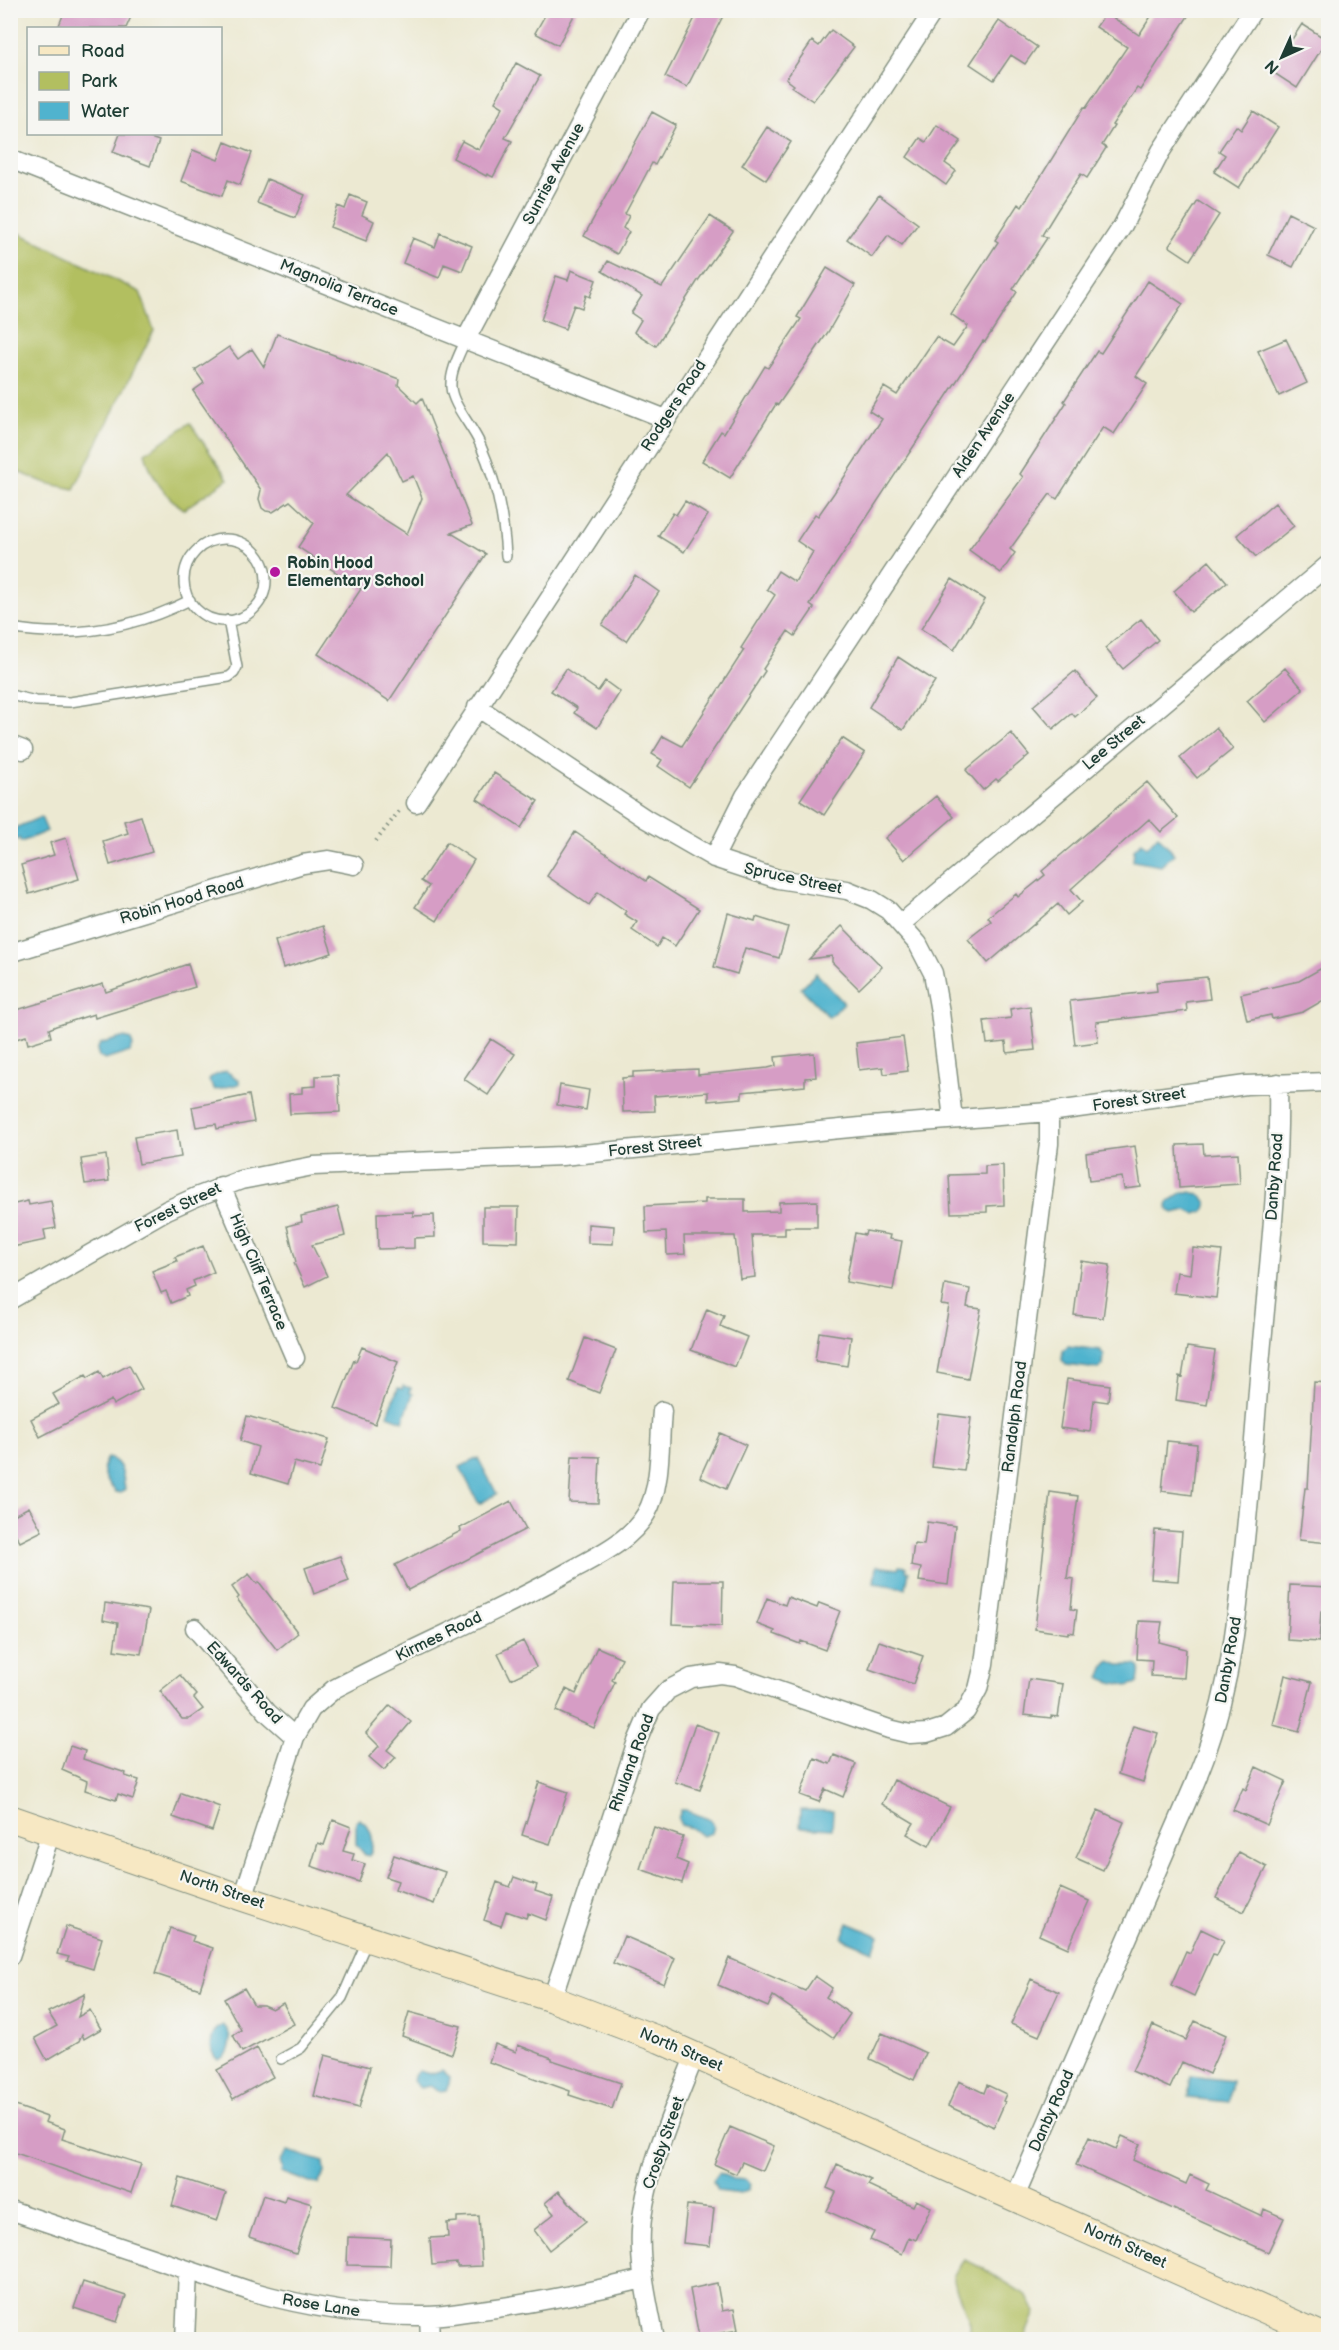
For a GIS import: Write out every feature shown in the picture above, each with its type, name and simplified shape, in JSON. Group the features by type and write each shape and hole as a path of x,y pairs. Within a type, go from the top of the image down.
{"street":[{"name":"Sunrise Avenue","path":"466,339 641,10"},
{"name":"Rodgers Road","path":"416,803 934,10"},
{"name":"Alden Avenue","path":"714,858 745,796 1122,227 1158,156 1253,10"},
{"name":"Magnolia Terrace","path":"10,159 666,419"},
{"name":"Lee Street","path":"902,923 1329,565"},
{"name":"Spruce Street","path":"477,707 646,819 714,858 778,879 847,890 880,905 902,923 926,956 933,973 953,1119"},
{"name":"Robin Hood Road","path":"10,953 303,864 329,860 354,866"},
{"name":"Forest Street","path":"10,1300 167,1210 221,1186 262,1175 313,1166 562,1156 1049,1112 1246,1085 1329,1082"},
{"name":"Danby Road","path":"1015,2197 1198,1777 1226,1690 1235,1637 1250,1494 1277,1144 1278,1083"},
{"name":"Randolph Road","path":"961,1716 975,1697 984,1664 1047,1156 1049,1112"},
{"name":"High Cliff Terrace","path":"221,1186 295,1358"},
{"name":"Kirmes Road","path":"243,1898 295,1737 311,1709 334,1689 535,1591 610,1547 633,1530 645,1515 654,1495 662,1411"},
{"name":"Edwards Road","path":"195,1628 268,1713 295,1737"},
{"name":"Rhuland Road","path":"552,1999 636,1744 651,1709 668,1690 691,1678 705,1675 735,1676 889,1729 910,1734 937,1731 961,1716"},
{"name":"North Street","path":"10,1818 243,1898 552,1999 695,2055 1329,2338"},
{"path":"10,1956 51,1832"},
{"name":"Crosby Street","path":"655,2340 643,2279 641,2232 646,2192 695,2055"},
{"name":"Rose Lane","path":"10,2210 250,2291 311,2306 352,2312 429,2316 540,2302 643,2279"},
{"path":"184,2340 188,2271"},
{"path":"429,2316 430,2340"}],"lane":[{"path":"466,339 452,375 452,392 475,434 491,473 502,514 506,556"},
{"path":"219,539 242,543 249,547 260,559 266,574 265,590 253,610 239,618 228,620 208,616 190,600 185,586 186,570 198,549 204,544 219,539"},
{"path":"10,628 55,633 100,630 144,620 190,600"},
{"path":"10,695 36,701 70,702 229,677 237,667 228,620"},
{"path":"281,2060 301,2048 342,1998 368,1939"}],"path":[{"path":"376,841 402,807 416,803"}],"green space":[{"path":"11,229 140,292 154,330 74,489 46,483 11,469"},
{"path":"190,423 228,479 184,509 159,485 145,453"},
{"path":"964,2260 981,2267 1026,2295 1035,2312 1024,2339 970,2339 970,2323 953,2281 953,2275"}],"water":[{"path":"41,817 47,831 21,842 19,838 16,840 13,833 16,832 15,828"},
{"path":"1158,835 1174,854 1161,866 1133,861 1134,849 1142,842 1147,847"},
{"path":"816,973 844,1003 829,1017 801,988"},
{"path":"125,1037 131,1040 133,1046 130,1052 105,1060 99,1057 97,1050 100,1044"},
{"path":"226,1071 239,1080 239,1084 215,1090 209,1081 211,1077"},
{"path":"1183,1192 1200,1195 1207,1203 1204,1211 1196,1214 1186,1210 1174,1213 1169,1211 1167,1206 1169,1201"},
{"path":"1068,1346 1100,1350 1104,1355 1103,1365 1098,1369 1066,1365 1062,1360 1063,1350"},
{"path":"403,1386 411,1388 409,1392 413,1394 403,1421 388,1415 398,1388 402,1389"},
{"path":"107,1458 116,1462 121,1469 125,1489 121,1493 116,1492 105,1476 104,1467"},
{"path":"478,1458 497,1494 479,1504 460,1467"},
{"path":"876,1566 898,1569 899,1566 907,1567 906,1571 909,1571 906,1588 874,1583"},
{"path":"1110,1661 1119,1665 1136,1665 1140,1668 1138,1683 1127,1686 1102,1679 1100,1677"},
{"path":"681,1810 711,1820 714,1826 712,1833 702,1836 692,1828 681,1825 678,1819"},
{"path":"801,1810 833,1811 832,1829 800,1827"},
{"path":"359,1819 372,1835 369,1856 365,1855 356,1844 356,1822"},
{"path":"848,1923 879,1936 873,1951 842,1938"},
{"path":"223,2025 230,2038 226,2054 218,2060 211,2046 215,2031"},
{"path":"442,2070 450,2077 446,2090 440,2091 429,2086 420,2088 413,2081 414,2075 419,2071 430,2074"},
{"path":"1191,2076 1232,2081 1229,2102 1188,2098"},
{"path":"288,2151 324,2162 325,2173 318,2184 281,2172 280,2161"},
{"path":"719,2173 733,2179 747,2180 750,2184 748,2190 740,2194 717,2191 713,2181"}],"building":[{"path":"65,10 134,10 126,27 58,27"},
{"path":"548,10 577,10 558,45 535,33"},
{"path":"699,10 726,10 687,87 665,77"},
{"path":"1155,10 1192,10 1140,90 1137,88 1112,125 1114,126 1102,145 1106,148 1087,178 1081,174 1058,209 1042,235 1047,238 1013,289 1017,292 821,587 810,605 814,608 795,636 788,631 763,669 765,671 689,787 658,766 662,760 652,754 663,736 682,746 744,650 741,648 775,595 767,589 778,571 795,582 813,552 797,541 815,514 818,516 882,419 869,411 884,387 897,395 936,337 953,347 968,326 951,314 998,242 995,240 1018,204 1022,207 1084,107 1086,108 1127,47 1096,27 1106,13 1139,35"},
{"path":"999,21 1037,47 1025,64 1011,55 994,80 970,64"},
{"path":"1302,24 1327,40 1297,88 1271,71"},
{"path":"831,30 854,47 813,101 792,87 794,85 786,79 812,41 819,46"},
{"path":"516,63 540,76 505,138 512,141 493,177 487,174 486,176 453,158 462,141 479,150 503,107 495,102"},
{"path":"1253,111 1278,127 1239,188 1214,172 1225,155 1219,151 1236,126 1241,130"},
{"path":"652,112 676,125 655,165 652,163 625,214 629,216 623,228 629,232 617,254 584,236"},
{"path":"937,125 961,141 945,163 956,171 946,185 907,157 920,138 926,142"},
{"path":"767,127 791,142 766,180 742,165"},
{"path":"120,135 142,135 159,141 150,166 113,152"},
{"path":"225,142 252,153 240,185 228,180 222,196 181,181 193,150 218,160"},
{"path":"267,179 305,195 295,218 257,203"},
{"path":"350,195 367,202 362,215 374,221 366,241 330,227 338,206 345,209"},
{"path":"879,195 918,224 902,245 888,235 872,257 847,239"},
{"path":"1198,201 1219,215 1190,260 1169,246"},
{"path":"1288,213 1314,226 1293,267 1268,255"},
{"path":"710,216 733,231 656,346 634,332 641,320 631,313 642,296 602,271 608,261 662,287"},
{"path":"440,233 472,246 462,271 444,264 439,278 403,263 413,238 435,247"},
{"path":"827,268 855,285 828,332 778,405 776,404 730,478 702,461 721,431 724,433 765,366 768,368 801,319 797,317"},
{"path":"571,270 596,280 590,297 586,295 582,308 574,305 565,329 541,320 556,276 568,280"},
{"path":"1148,281 1183,304 1136,376 1147,384 1114,434 1103,427 1057,499 1050,494 1010,549 1015,553 1001,573 969,550 1023,477 1020,474 1066,403 1064,401 1097,351 1101,353"},
{"path":"277,334 399,379 398,385 417,403 422,398 472,525 451,533 486,554 389,701 318,654 361,589 298,547 314,523 290,501 273,512 262,508 259,499 261,490 193,391 204,383 195,370 229,347 238,359 252,349 264,367","holes":["388,452 402,481 413,476 422,498 407,534 346,495"]},
{"path":"1286,339 1307,383 1279,396 1258,351"},
{"path":"685,501 708,515 684,552 658,536 673,513 676,515"},
{"path":"1275,503 1294,526 1256,557 1237,535"},
{"path":"1209,561 1227,582 1191,612 1174,591"},
{"path":"635,575 659,592 626,641 602,625"},
{"path":"952,579 985,600 954,650 921,629"},
{"path":"1141,619 1158,640 1123,669 1105,648"},
{"path":"898,657 935,681 903,730 869,707"},
{"path":"1285,668 1303,689 1265,722 1247,701"},
{"path":"566,669 598,691 605,681 620,692 597,728 574,713 577,708 551,691"},
{"path":"1075,671 1097,698 1075,717 1072,713 1053,729 1033,706"},
{"path":"1216,728 1233,749 1197,778 1180,758"},
{"path":"1011,733 1029,755 998,781 996,779 983,790 966,770"},
{"path":"842,738 865,753 824,815 800,800"},
{"path":"494,773 538,801 521,828 477,799"},
{"path":"1147,782 1178,818 1161,832 1149,819 1071,889 1082,902 1067,915 1058,904 988,963 968,939 991,921 988,917 1016,894 1018,897 1045,875 1042,871"},
{"path":"936,796 954,817 904,860 885,838"},
{"path":"141,816 152,852 110,865 103,841 128,833 124,821"},
{"path":"575,832 646,881 648,877 699,909 675,946 662,938 657,947 632,930 637,922 624,914 626,911 598,892 589,905 547,876"},
{"path":"66,838 79,879 29,894 21,865 54,855 50,843"},
{"path":"447,842 474,860 437,921 415,907 429,886 421,881"},
{"path":"728,913 755,921 756,917 788,927 779,958 745,948 737,974 714,967"},
{"path":"323,926 332,953 283,968 275,941"},
{"path":"842,926 882,967 859,989 832,962 832,956 809,959"},
{"path":"188,964 195,987 95,1018 94,1014 56,1026 49,1029 51,1037 28,1044 26,1036 16,1039 10,1012 103,984 106,992"},
{"path":"1329,964 1329,997 1303,1012 1272,1019 1271,1015 1247,1020 1241,994 1299,981"},
{"path":"1207,977 1210,999 1186,1002 1187,1011 1096,1022 1098,1042 1075,1045 1070,1001 1157,991 1156,982"},
{"path":"1030,1006 1035,1050 1007,1053 1006,1042 987,1044 984,1021 1011,1018 1010,1009"},
{"path":"903,1037 908,1071 884,1074 883,1067 859,1070 856,1043"},
{"path":"491,1039 515,1054 488,1095 464,1079"},
{"path":"814,1053 816,1077 805,1078 805,1086 742,1092 742,1098 708,1101 708,1092 654,1096 655,1111 623,1112 622,1078 633,1077 633,1072 698,1069 698,1075 768,1068 776,1066 775,1057"},
{"path":"338,1075 340,1112 290,1114 289,1094 302,1093 302,1087 316,1086 316,1076"},
{"path":"560,1085 589,1090 586,1110 557,1105"},
{"path":"249,1095 254,1122 217,1129 216,1124 196,1127 192,1107"},
{"path":"177,1130 181,1157 139,1164 134,1137"},
{"path":"1203,1144 1204,1155 1238,1153 1240,1184 1179,1188 1177,1145"},
{"path":"1135,1146 1141,1187 1124,1189 1122,1177 1089,1181 1086,1153"},
{"path":"106,1155 109,1181 85,1184 81,1159"},
{"path":"1003,1165 1004,1205 987,1206 987,1212 951,1213 949,1175 985,1174 985,1166"},
{"path":"705,1199 745,1199 745,1212 779,1211 779,1202 817,1201 817,1227 785,1227 785,1235 752,1235 755,1277 740,1279 735,1236 684,1236 685,1254 667,1255 666,1232 646,1233 645,1206 705,1203"},
{"path":"28,1201 29,1205 51,1201 56,1228 44,1230 46,1240 12,1247 10,1205"},
{"path":"338,1207 345,1236 312,1245 327,1276 305,1287 294,1263 296,1262 287,1226 302,1222 301,1216"},
{"path":"483,1207 519,1207 518,1242 483,1241"},
{"path":"413,1212 413,1216 434,1215 435,1237 414,1238 414,1248 378,1249 377,1213"},
{"path":"588,1224 614,1226 613,1244 588,1243"},
{"path":"866,1231 890,1235 889,1239 902,1241 893,1290 846,1282 855,1233 865,1235"},
{"path":"203,1246 214,1272 193,1281 195,1286 186,1290 188,1296 171,1303 166,1291 161,1293 152,1271 177,1261 175,1257"},
{"path":"1193,1248 1222,1251 1216,1298 1174,1293 1177,1272 1190,1274"},
{"path":"1081,1261 1110,1265 1103,1318 1074,1315"},
{"path":"945,1284 970,1289 967,1307 981,1309 968,1379 937,1373 949,1306 941,1305"},
{"path":"707,1309 724,1316 720,1326 747,1337 735,1367 691,1350"},
{"path":"819,1332 851,1337 847,1366 815,1361"},
{"path":"585,1338 616,1350 599,1393 569,1381"},
{"path":"362,1347 398,1362 375,1424 335,1408 354,1360 356,1361"},
{"path":"1187,1347 1215,1351 1207,1405 1176,1400 1179,1376 1182,1377"},
{"path":"129,1365 142,1389 113,1405 111,1400 40,1437 31,1419 59,1404 53,1394 85,1376 87,1379 99,1372 103,1379"},
{"path":"1067,1379 1110,1385 1108,1402 1094,1400 1090,1432 1060,1428"},
{"path":"1314,1382 1329,1383 1329,1543 1299,1540 1305,1488 1308,1488"},
{"path":"939,1414 971,1418 964,1471 932,1467"},
{"path":"247,1416 329,1439 320,1469 294,1462 288,1484 251,1473 258,1447 240,1441"},
{"path":"720,1433 746,1445 726,1489 700,1477"},
{"path":"1167,1441 1197,1444 1192,1495 1162,1491"},
{"path":"572,1456 600,1457 598,1503 569,1502"},
{"path":"1050,1492 1078,1496 1067,1578 1074,1579 1071,1609 1077,1610 1074,1633 1068,1632 1068,1634 1035,1629"},
{"path":"511,1501 526,1529 408,1590 395,1565 461,1531 460,1528"},
{"path":"29,1507 42,1531 20,1542 10,1524 10,1517"},
{"path":"927,1522 955,1526 948,1585 919,1581 921,1568 911,1566 914,1544 924,1545"},
{"path":"1155,1530 1182,1532 1178,1581 1151,1579"},
{"path":"340,1556 349,1581 314,1594 305,1568"},
{"path":"249,1574 257,1584 259,1582 298,1633 277,1650 237,1599 239,1597 232,1587"},
{"path":"674,1581 723,1581 722,1626 672,1624"},
{"path":"1290,1585 1329,1587 1329,1612 1321,1611 1319,1642 1287,1640"},
{"path":"788,1597 817,1608 819,1603 840,1611 825,1650 801,1641 800,1644 774,1634 775,1631 757,1624 767,1598 785,1605"},
{"path":"105,1603 149,1610 141,1654 114,1650 118,1623 103,1620"},
{"path":"1139,1621 1162,1622 1159,1642 1186,1649 1184,1678 1151,1676 1152,1660 1137,1659"},
{"path":"523,1641 536,1667 511,1679 498,1653"},
{"path":"879,1641 923,1656 913,1684 869,1669"},
{"path":"597,1647 622,1658 612,1680 615,1682 594,1728 556,1711 566,1689 576,1694"},
{"path":"180,1675 197,1695 194,1698 203,1709 189,1719 182,1719 160,1691"},
{"path":"1285,1675 1312,1682 1299,1732 1273,1725"},
{"path":"1029,1679 1063,1684 1058,1717 1024,1715"},
{"path":"390,1705 411,1722 387,1750 396,1757 384,1770 369,1757 379,1746 366,1733"},
{"path":"695,1724 719,1733 700,1790 675,1782"},
{"path":"1133,1726 1158,1733 1143,1782 1118,1774"},
{"path":"70,1746 85,1751 83,1759 126,1773 125,1776 139,1780 133,1799 118,1794 116,1800 85,1790 87,1781 62,1770"},
{"path":"834,1755 856,1764 843,1797 825,1789 819,1802 800,1795 814,1758 830,1764"},
{"path":"1256,1767 1286,1781 1267,1825 1233,1810 1243,1788 1246,1790"},
{"path":"894,1780 950,1807 929,1846 907,1834 914,1823 882,1804"},
{"path":"539,1782 568,1792 550,1844 522,1835"},
{"path":"181,1793 220,1807 212,1831 173,1817"},
{"path":"1098,1810 1124,1822 1103,1870 1076,1858"},
{"path":"333,1820 351,1827 343,1851 354,1854 352,1860 365,1864 359,1882 311,1866 318,1843 324,1845"},
{"path":"654,1827 683,1837 676,1859 688,1864 682,1883 640,1869"},
{"path":"1239,1852 1267,1867 1244,1912 1216,1898"},
{"path":"394,1855 445,1872 434,1904 395,1890 398,1881 386,1877"},
{"path":"514,1877 537,1885 535,1891 553,1897 546,1920 528,1913 526,1918 506,1911 501,1926 484,1920 497,1882 510,1887"},
{"path":"1060,1888 1089,1901 1068,1948 1039,1935"},
{"path":"66,1926 102,1938 93,1969 67,1961 69,1957 57,1954"},
{"path":"170,1928 194,1936 192,1941 213,1948 200,1989 155,1974"},
{"path":"1201,1929 1224,1940 1217,1955 1213,1954 1194,1996 1171,1985 1186,1951 1190,1953"},
{"path":"624,1936 675,1958 664,1984 613,1963"},
{"path":"729,1958 805,1991 815,1976 832,1988 826,1997 850,2014 834,2038 773,1996 768,2007 718,1985"},
{"path":"1031,1979 1059,1992 1039,2036 1011,2024"},
{"path":"244,1988 254,2005 263,2005 272,2009 283,2003 294,2024 242,2052 233,2035 241,2030 224,1999"},
{"path":"85,1994 78,2017 90,2010 101,2029 84,2039 82,2034 79,2041 47,2060 35,2038 57,2026 48,2012"},
{"path":"409,2012 461,2026 452,2054 402,2036"},
{"path":"1195,2021 1226,2035 1209,2074 1182,2062 1170,2088 1132,2071 1153,2025 1186,2040"},
{"path":"882,2033 926,2053 914,2080 870,2059"},
{"path":"495,2044 516,2052 518,2045 552,2058 552,2060 621,2083 612,2109 569,2095 570,2091 489,2062"},
{"path":"257,2048 273,2077 233,2099 217,2070"},
{"path":"325,2055 370,2067 359,2108 314,2096"},
{"path":"959,2081 984,2093 987,2085 1006,2094 994,2127 948,2106"},
{"path":"10,2104 47,2117 45,2122 65,2129 62,2139 141,2164 131,2193 10,2151"},
{"path":"730,2127 774,2146 763,2171 742,2162 736,2174 714,2164"},
{"path":"1122,2136 1140,2144 1133,2160 1186,2184 1190,2175 1209,2184 1206,2190 1262,2216 1264,2209 1284,2218 1268,2252 1076,2165 1089,2137 1116,2149"},
{"path":"837,2164 871,2180 868,2185 913,2206 916,2200 931,2207 916,2240 909,2237 902,2254 870,2240 874,2232 827,2211 836,2192 827,2188"},
{"path":"180,2178 226,2193 217,2221 172,2206"},
{"path":"559,2191 586,2221 549,2250 534,2230 554,2214 545,2203"},
{"path":"263,2195 284,2202 286,2196 312,2204 296,2253 249,2237"},
{"path":"687,2205 714,2208 710,2246 683,2243"},
{"path":"479,2216 482,2266 457,2267 457,2263 432,2265 430,2238 448,2237 447,2223 457,2222 457,2217"},
{"path":"348,2237 391,2239 390,2266 347,2265"},
{"path":"83,2282 126,2296 117,2322 74,2308"},
{"path":"717,2283 722,2311 734,2309 738,2330 699,2337 690,2289"}],"place":[{"name":"Robin Hood Elementary School","path":"275,572"}]}
